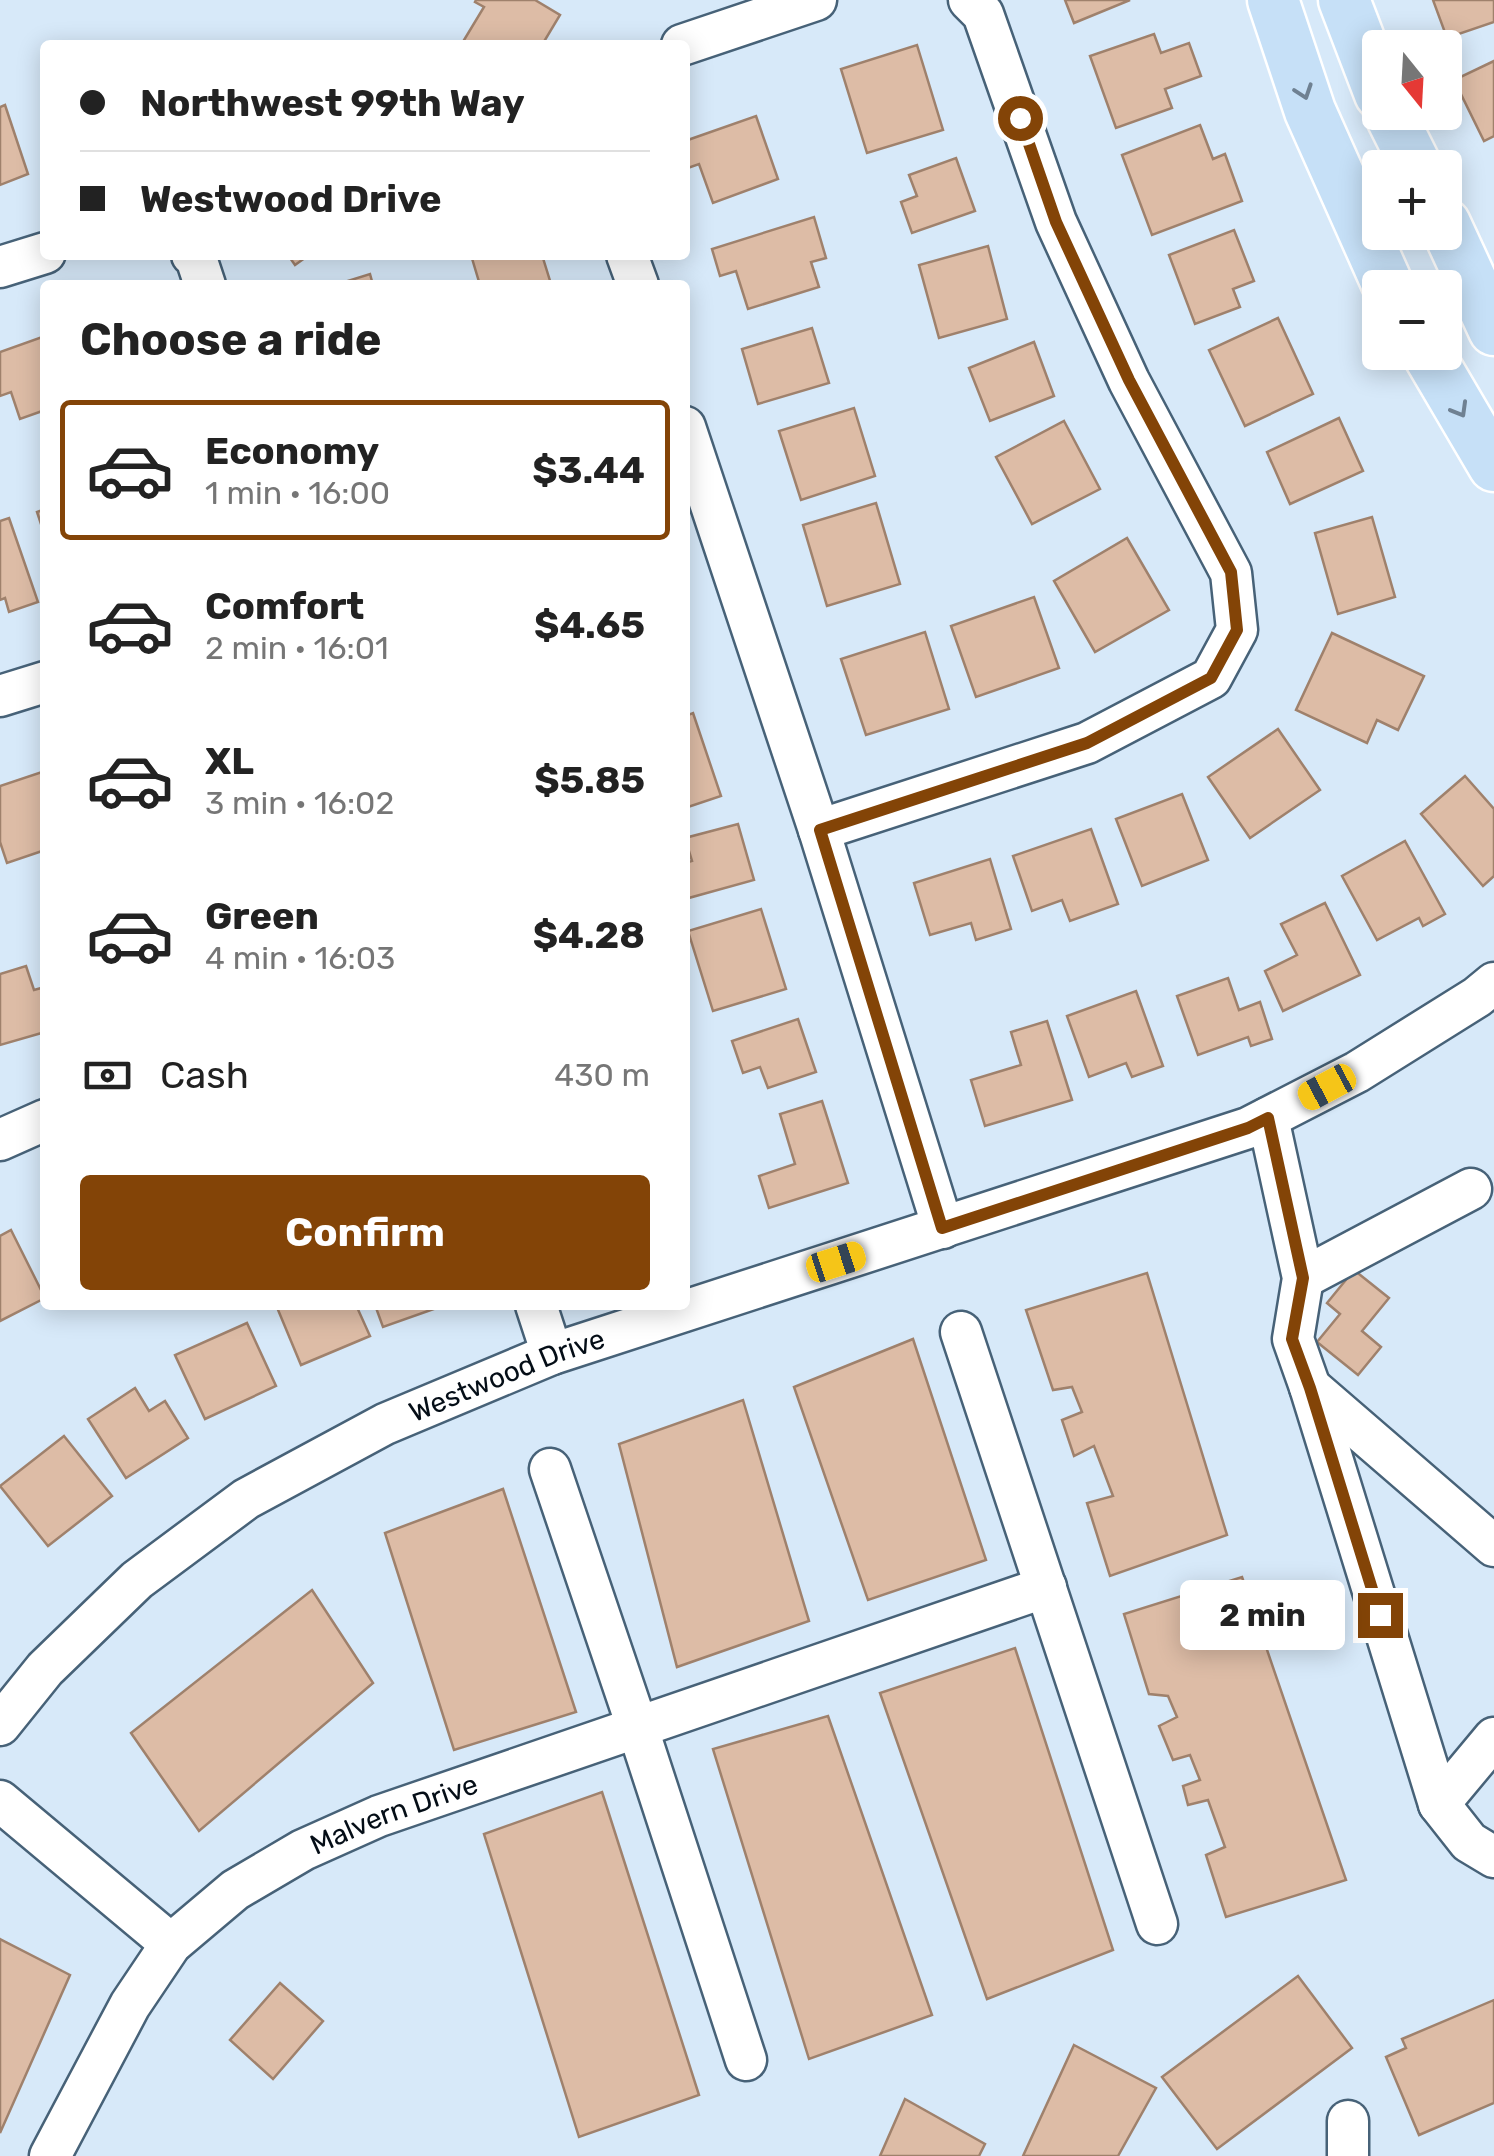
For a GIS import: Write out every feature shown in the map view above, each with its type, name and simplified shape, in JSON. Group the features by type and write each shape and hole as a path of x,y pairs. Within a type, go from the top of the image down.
{"main road":[{"path":"1273,0 1310,111 1381,270"},
{"path":"1344,0 1362,47"},
{"path":"1457,250 1494,330"},
{"path":"1438,370 1494,466"}],"street":[{"path":"690,42 816,0"},
{"path":"820,830 1087,743 1211,678 1237,630 1231,572 1129,380 1072,257 983,14 969,0"},
{"path":"0,267 40,255"},
{"path":"690,442 820,830 942,1228"},
{"path":"0,696 40,684"},
{"name":"Westwood Drive","path":"690,1309 1248,1128 1488,1000"},
{"path":"1268,1118 1303,1278 1292,1339 1439,1804 1469,1842 1494,1857"},
{"path":"0,1140 40,1122"},
{"path":"1303,1278 1471,1189"},
{"path":"538,1310 552,1354"},
{"name":"Westwood Drive","path":"0,1726 45,1670 137,1580 246,1499 385,1424 552,1354 688,1310"},
{"path":"962,1332 1157,1924"},
{"path":"1310,1388 1494,1546"},
{"path":"550,1469 746,2060"},
{"name":"Malvern Drive","path":"50,2156 130,2005 170,1944 234,1890 302,1850 379,1816 1046,1588"},
{"path":"1439,1804 1494,1738"},
{"path":"0,1801 170,1944"}],"building":[{"path":"535,0 560,15 545,40 464,40 484,7 475,2"},
{"path":"1065,0 1130,0 1074,23"},
{"path":"1433,0 1494,0 1494,22 1462,33 1444,30"},
{"path":"1154,34 1161,53 1189,43 1201,76 1165,89 1172,108 1116,128 1090,56"},
{"path":"917,45 943,130 867,153 841,69"},
{"path":"1494,61 1494,136 1484,141 1462,96 1462,76"},
{"path":"5,105 28,174 0,185 0,107"},
{"path":"756,116 778,179 713,203 699,164 690,167 690,139"},
{"path":"1200,125 1213,159 1225,154 1242,201 1152,235 1122,155"},
{"path":"956,158 975,211 912,233 901,202 917,196 909,175"},
{"path":"814,217 826,258 811,262 819,287 748,309 736,271 720,276 712,249"},
{"path":"1234,230 1254,281 1233,289 1240,307 1195,324 1169,255"},
{"path":"988,246 1007,319 939,338 919,265"},
{"path":"472,260 544,260 550,280 478,280"},
{"path":"1278,318 1313,394 1245,426 1209,350"},
{"path":"812,328 829,383 758,404 742,349"},
{"path":"40,338 40,412 20,419 11,392 0,396 0,352"},
{"path":"1034,342 1054,396 990,421 969,368"},
{"path":"854,408 875,476 801,500 779,431"},
{"path":"1339,418 1363,471 1290,504 1267,452"},
{"path":"1064,421 1100,489 1032,524 996,457"},
{"path":"876,503 900,584 827,606 803,525"},
{"path":"1372,517 1395,597 1338,614 1315,533"},
{"path":"9,518 38,602 9,612 5,598 0,600 0,521"},
{"path":"1127,538 1169,610 1095,652 1054,581"},
{"path":"1034,597 1059,668 976,697 951,626"},
{"path":"925,632 949,709 866,735 841,659"},
{"path":"1332,633 1424,676 1398,730 1377,720 1367,743 1296,710"},
{"path":"693,713 721,796 690,806"},
{"path":"1278,729 1320,790 1250,838 1208,777"},
{"path":"40,773 40,852 7,863 0,842 0,786"},
{"path":"1465,776 1494,809 1494,876 1483,886 1421,814"},
{"path":"1182,794 1208,860 1142,886 1116,819"},
{"path":"738,824 754,880 690,898 690,837"},
{"path":"1091,829 1118,904 1070,921 1062,900 1032,911 1013,856"},
{"path":"1405,841 1445,914 1423,926 1419,918 1377,940 1342,876"},
{"path":"990,859 1011,929 976,940 971,923 930,935 914,883"},
{"path":"1325,903 1360,975 1283,1011 1265,971 1297,955 1281,924"},
{"path":"761,909 786,989 713,1011 690,930"},
{"path":"26,966 34,990 40,988 40,1033 0,1045 0,974"},
{"path":"1228,978 1239,1010 1260,1002 1272,1039 1251,1046 1248,1037 1198,1055 1177,996"},
{"path":"1136,991 1163,1066 1132,1077 1126,1063 1089,1077 1067,1016"},
{"path":"798,1019 816,1072 768,1088 760,1067 743,1073 732,1041"},
{"path":"1047,1021 1072,1100 985,1126 971,1080 1021,1065 1011,1032"},
{"path":"822,1101 848,1183 769,1208 759,1176 795,1164 780,1114"},
{"path":"11,1230 40,1288 40,1301 0,1321 0,1236"},
{"path":"1354,1270 1389,1298 1362,1331 1381,1347 1358,1375 1317,1342 1340,1314 1327,1303"},
{"path":"1147,1273 1227,1535 1110,1576 1087,1503 1113,1496 1094,1446 1074,1456 1062,1420 1082,1412 1072,1387 1053,1390 1026,1310"},
{"path":"278,1310 358,1310 370,1336 301,1365"},
{"path":"377,1310 431,1310 383,1327"},
{"path":"247,1323 276,1386 205,1419 175,1355"},
{"path":"913,1339 986,1560 868,1600 794,1387"},
{"path":"135,1388 149,1411 165,1401 188,1438 126,1478 88,1419"},
{"path":"743,1400 809,1621 677,1667 619,1444"},
{"path":"64,1436 112,1496 48,1546 0,1486"},
{"path":"503,1489 576,1712 454,1750 385,1533"},
{"path":"1242,1577 1346,1880 1226,1917 1206,1855 1225,1847 1208,1800 1188,1805 1183,1786 1200,1780 1190,1755 1173,1760 1159,1726 1177,1717 1168,1696 1149,1694 1124,1614"},
{"path":"312,1590 373,1683 199,1831 131,1733"},
{"path":"1015,1648 1113,1950 987,1999 880,1693"},
{"path":"828,1716 932,2015 809,2059 713,1749"},
{"path":"602,1792 699,2095 579,2137 484,1834"},
{"path":"0,1939 70,1975 0,2133"},
{"path":"1298,1976 1352,2048 1217,2149 1162,2077"},
{"path":"280,1983 323,2021 273,2079 230,2040"},
{"path":"1494,2000 1494,2103 1419,2135 1386,2057 1406,2048 1402,2039"},
{"path":"1074,2045 1156,2088 1118,2156 1023,2156"},
{"path":"905,2099 985,2144 979,2156 880,2156"}],"route":[{"path":"1020,118 1056,222 1129,380 1231,572 1237,630 1211,678 1087,743 820,830 942,1228 1248,1128 1268,1118 1303,1278 1292,1339 1380,1615"}]}
